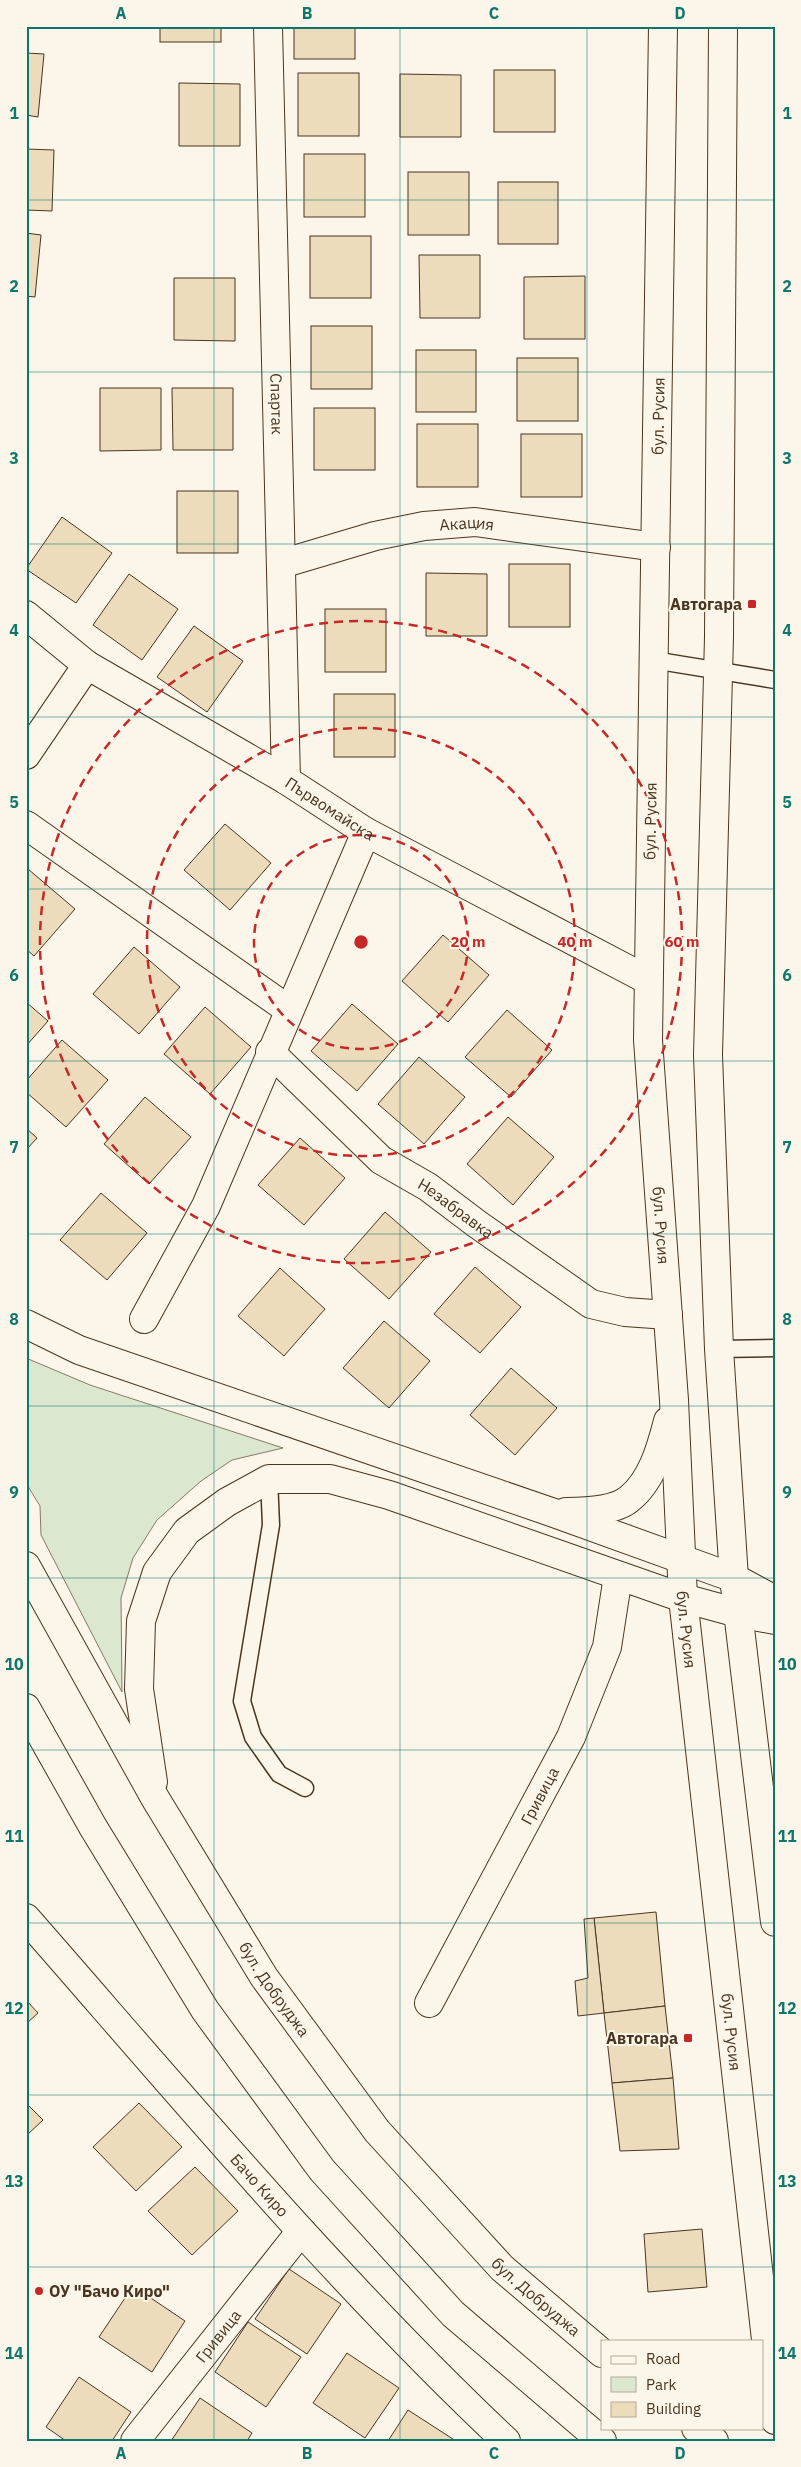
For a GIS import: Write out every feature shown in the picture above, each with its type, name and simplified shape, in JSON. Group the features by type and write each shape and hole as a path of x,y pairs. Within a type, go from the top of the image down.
{"main road":[{"name":"Спартак","path":"268,26 286,780"},
{"name":"бул. Русия","path":"663,26 648,1040 674,1400 684,1598 775,2420"},
{"path":"723,26 718,670 708,1055 719,1348 734,1578 775,1922"},
{"name":"Акация","path":"281,564 376,536 424,526 475,522 656,547"},
{"name":"Първомайска","path":"26,615 87,665 286,780 366,832 648,980"},
{"path":"26,756 87,665"},
{"path":"26,825 289,1010"},
{"path":"144,1319 206,1206 270,1052 366,832"},
{"name":"Незабравка","path":"270,1052 381,1160 428,1187 591,1304 625,1312 668,1315"},
{"path":"26,1324 79,1350 681,1557 734,1578 775,1600"},
{"path":"554,1513 597,1511 628,1500 646,1480 656,1459 674,1400"},
{"path":"155,1798 139,1689 142,1621 157,1572 187,1531 227,1502 269,1479 330,1479 381,1493 684,1598 738,1613 775,1620"},
{"name":"бул. Добруджа","path":"26,1566 155,1798 264,1977 377,2131 502,2268 601,2352"},
{"name":"Гривица","path":"429,2003 571,1737 607,1647 618,1576"},
{"path":"26,1708 93,1827 205,2010 322,2170 453,2314 602,2441"},
{"name":"Бачо Киро","path":"26,1918 301,2231 454,2392 506,2441"},
{"name":"Гривица","path":"135,2441 301,2231"},
{"path":"699,2430 714,2441"}],"lane":[{"path":"653,660 775,680"},
{"path":"719,1348 775,1348"},
{"path":"269,1479 271,1525 242,1700 253,1737 279,1774 305,1788"}],"green space":[{"path":"26,1358 90,1385 283,1448 232,1460 201,1481 157,1520 133,1558 121,1598 122,1692 41,1535 40,1506 26,1483"}],"building":[{"path":"160,26 221,26 221,42 160,42"},
{"path":"294,26 355,26 355,59 294,59"},
{"path":"26,53 44,54 38,117 26,115"},
{"path":"494,70 555,70 555,132 494,132"},
{"path":"298,73 359,73 359,136 298,136"},
{"path":"400,74 461,75 461,137 400,137"},
{"path":"179,83 240,84 240,146 179,146"},
{"path":"26,149 54,150 52,211 26,210"},
{"path":"304,154 365,154 365,217 304,217"},
{"path":"408,172 469,172 469,235 408,235"},
{"path":"498,182 558,182 558,244 498,244"},
{"path":"26,233 41,235 35,297 26,296"},
{"path":"310,236 371,236 371,298 310,298"},
{"path":"419,255 480,255 480,318 420,318"},
{"path":"585,276 585,339 524,339 524,277"},
{"path":"174,278 235,278 235,341 174,340"},
{"path":"311,326 372,326 372,389 311,389"},
{"path":"416,350 476,350 476,412 416,412"},
{"path":"517,358 578,358 578,421 517,421"},
{"path":"100,388 161,388 161,450 100,451"},
{"path":"172,388 233,388 233,450 173,450"},
{"path":"314,408 375,408 375,470 314,470"},
{"path":"417,424 478,424 478,487 417,487"},
{"path":"521,434 582,434 582,497 521,497"},
{"path":"177,491 238,491 238,553 177,553"},
{"path":"62,517 112,553 76,603 26,569"},
{"path":"509,564 570,564 570,627 509,627"},
{"path":"426,573 487,574 487,636 426,636"},
{"path":"129,574 178,609 142,660 93,625"},
{"path":"325,609 386,609 386,672 325,672"},
{"path":"194,626 243,661 207,712 157,677"},
{"path":"334,694 395,694 395,757 334,757"},
{"path":"225,824 271,863 230,910 184,870"},
{"path":"28,869 75,909 34,956 26,949 26,871"},
{"path":"443,935 489,975 448,1022 402,981"},
{"path":"134,947 180,987 139,1034 93,994"},
{"path":"26,1002 48,1021 26,1046"},
{"path":"352,1004 398,1044 357,1091 311,1051"},
{"path":"205,1007 251,1047 210,1094 164,1054"},
{"path":"507,1010 552,1050 511,1097 465,1057"},
{"path":"62,1040 108,1080 66,1127 26,1092 26,1081"},
{"path":"419,1057 465,1097 424,1144 378,1104"},
{"path":"145,1097 191,1137 149,1184 104,1144"},
{"path":"508,1117 554,1157 513,1205 467,1164"},
{"path":"26,1128 37,1138 26,1150"},
{"path":"300,1138 345,1178 304,1225 258,1185"},
{"path":"101,1193 147,1233 107,1280 60,1240"},
{"path":"385,1212 431,1252 389,1299 344,1259"},
{"path":"475,1267 521,1307 480,1353 434,1314"},
{"path":"280,1268 325,1309 284,1356 238,1316"},
{"path":"384,1321 430,1361 389,1408 343,1368"},
{"path":"511,1368 557,1408 515,1455 470,1415"},
{"path":"656,1912 665,2006 604,2013 594,1918"},
{"path":"594,1918 604,2013 578,2016 575,1981 588,1978 584,1919"},
{"path":"26,2000 38,2013 26,2024"},
{"path":"665,2006 673,2078 612,2083 604,2013"},
{"path":"673,2078 679,2149 620,2151 612,2083"},
{"path":"26,2103 43,2120 26,2136"},
{"path":"139,2103 182,2147 136,2191 93,2147"},
{"path":"195,2167 238,2211 192,2255 148,2211"},
{"path":"702,2229 707,2287 648,2292 644,2234"},
{"path":"289,2269 341,2304 307,2354 255,2319"},
{"path":"133,2286 185,2321 152,2372 99,2337"},
{"path":"248,2322 301,2357 266,2407 215,2372"},
{"path":"347,2353 399,2388 365,2438 313,2403"},
{"path":"79,2377 131,2412 112,2441 66,2441 46,2427"},
{"path":"200,2398 252,2433 247,2441 171,2441"},
{"path":"408,2410 456,2441 388,2441"}],"place":[{"name":"Автогара","path":"752,604"},
{"name":"Aвтогара","path":"688,2038"},
{"name":"ОУ \"Бачо Киро\"","path":"39,2291"}]}
